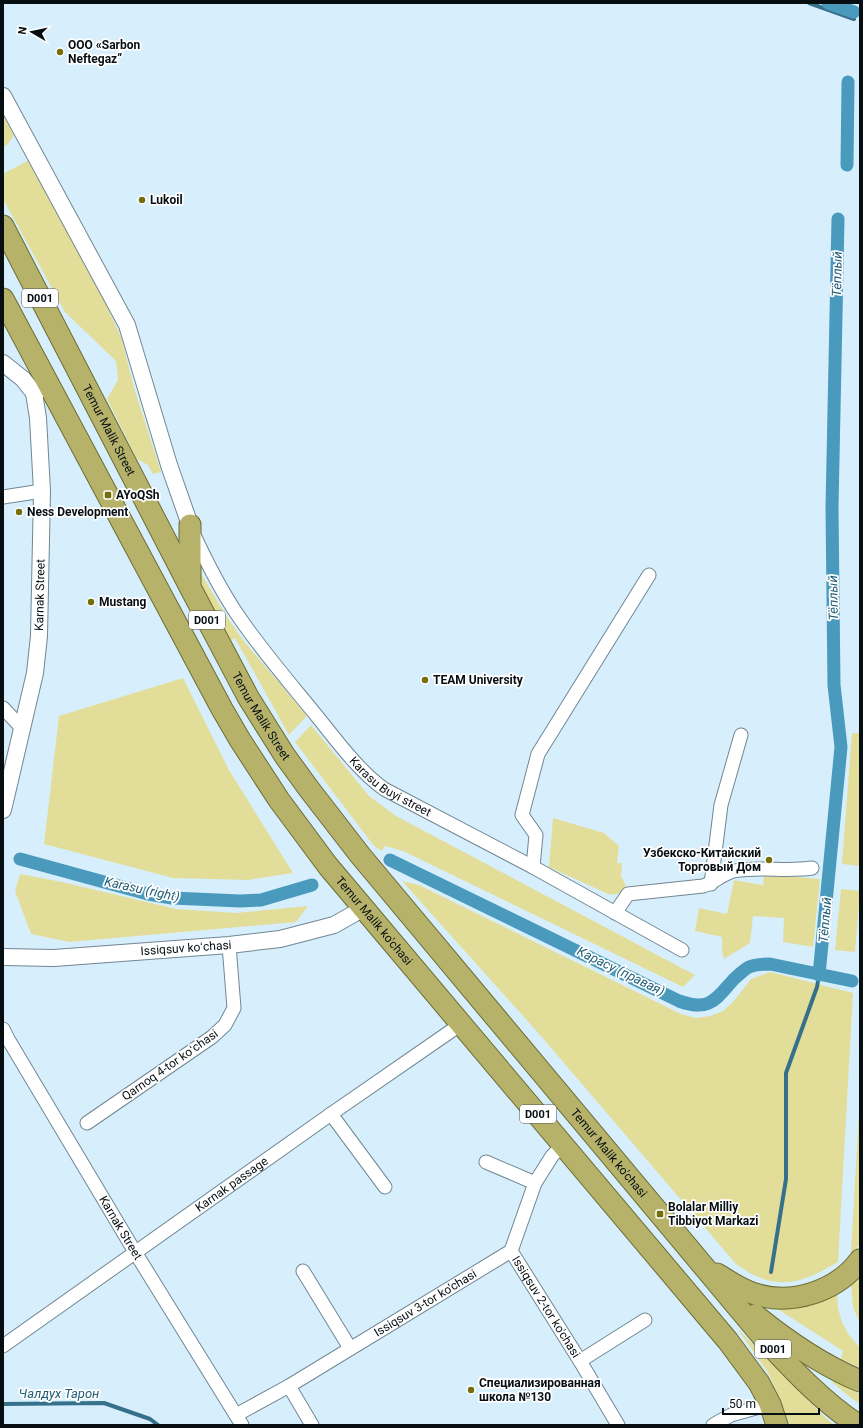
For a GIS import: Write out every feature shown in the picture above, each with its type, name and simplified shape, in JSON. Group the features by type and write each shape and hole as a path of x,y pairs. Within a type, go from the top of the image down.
{"highway":[{"name":"Temur Malik Street","path":"3,226 248,697 266,727 309,789 360,855 376,873"},
{"name":"D001","path":"3,299 41,388"},
{"path":"41,388 78,371"},
{"name":"Temur Malik ko'chasi","path":"41,388 225,715 278,800 328,866 564,1144 728,1341 747,1373 765,1412"},
{"path":"190,525 191,589"},
{"name":"Temur Malik ko'chasi","path":"376,873 766,1341 817,1393 857,1424"},
{"path":"704,1266 749,1292 762,1296 784,1298 804,1296 824,1289 843,1278 860,1260"},
{"name":"D001","path":"704,1266 756,1316 782,1336 832,1368 860,1381"},
{"path":"765,1412 777,1425"}],"street":[{"path":"3,96 127,325 169,465 190,525"},
{"path":"3,363 23,379 41,388"},
{"name":"Karnak Street","path":"3,810 34,674 39,636 42,491 38,418 41,388"},
{"path":"3,497 42,491"},
{"name":"Karasu Buyi street","path":"190,525 219,585 238,617 277,668 369,778 384,789 534,867 682,950"},
{"path":"534,867 536,834 522,815 538,754 649,575"},
{"path":"3,708 22,728"},
{"path":"711,884 721,805 741,735"},
{"path":"615,913 628,894 703,886 711,884 732,871 754,869 796,870 812,868"},
{"name":"Issiqsuv koʻchasi","path":"3,957 54,958 229,945 280,939 334,925 364,908"},
{"name":"Qarnoq 4-tor koʻchasi","path":"87,1123 212,1037 225,1025 234,1008 229,945"},
{"name":"Karnak passage","path":"3,1346 461,1023"},
{"name":"Karnak Street","path":"4,1037 239,1420"},
{"path":"331,1114 385,1187"},
{"path":"511,1251 535,1183 552,1156 564,1144"},
{"path":"486,1162 535,1183"},
{"name":"Issiqsuv 3-tor ko'chasi","path":"239,1420 289,1386 350,1348 511,1251"},
{"name":"Issiqsuv 2-tor ko'chasi","path":"511,1251 580,1360 618,1425"},
{"path":"303,1270 350,1348"},
{"path":"580,1360 645,1320"},
{"path":"289,1386 312,1425"},
{"path":"713,1425 731,1415 765,1412"}],"shaded area":[{"path":"3,114 14,135 8,144 3,147"},
{"path":"29,160 104,300 121,337 135,391 161,472 153,474 148,465 137,459 107,399 118,380 116,361 65,312 3,199 3,174"},
{"path":"197,567 227,617 243,640 307,716 289,735 235,638 229,641 201,588"},
{"path":"183,678 229,770 293,873 248,880 173,878 44,844 59,716"},
{"path":"311,725 369,796 396,816 695,975 683,987 403,851 385,846 382,851 374,846 295,742"},
{"path":"852,733 860,733 860,866 842,864"},
{"path":"553,818 604,833 619,846 617,863 622,863 621,876 626,886 623,890 611,895 549,867"},
{"path":"20,874 62,882 176,909 236,913 308,906 296,922 69,942 31,934 15,891"},
{"path":"764,874 820,879 813,947 783,942 784,918 753,916 750,943 724,959 722,951 722,937 695,931 699,908 727,914 734,880 763,885"},
{"path":"402,881 419,885 681,1014 696,1018 710,1016 723,1011 733,1002 751,979 770,972 853,993 838,1262 811,1276 787,1282 775,1282 763,1279 736,1264 540,1035"},
{"path":"841,889 860,891 855,952 835,950"},
{"path":"860,1094 860,1243 853,1255 851,1252"},
{"path":"860,1274 860,1324 853,1307 851,1285"},
{"path":"837,1293 838,1308 842,1322 849,1335 860,1348 860,1368 841,1359 843,1351 776,1308 808,1305"},
{"path":"736,1327 834,1425 790,1425 779,1396 767,1371"},
{"path":"834,1381 860,1394 860,1404 832,1382"}],"waterway":[{"path":"809,3 854,19"},
{"path":"828,3 854,12"},
{"name":"Тёплый","path":"847,165 848,82"},
{"name":"Тёплый","path":"819,975 841,747 834,685 832,507 838,219"},
{"name":"Karasu (right)","path":"20,859 148,894 172,898 240,901 261,900 312,885"},
{"name":"Карасу (правая)","path":"390,860 679,1001 689,1004 698,1005 711,1002 743,971 756,965 770,964 852,981"},
{"path":"771,1272 786,1179 786,1073 817,987 819,975"},
{"name":"Чалдух Тарон","path":"3,1404 104,1403 150,1419 158,1425"}],"place":[{"name":"ООО «Sarbon Neftegaz”","path":"60,52"},
{"name":"Lukoil","path":"142,200"},
{"name":"AYoQSh","path":"108,495"},
{"name":"Ness Development","path":"19,512"},
{"name":"Mustang","path":"91,602"},
{"name":"TEAM University","path":"425,680"},
{"name":"Узбекско-Китайский Торговый Дом","path":"769,860"},
{"name":"Bolalar Milliy Tibbiyot Markazi","path":"660,1214"},
{"name":"Специализированная школа №130","path":"471,1390"}]}
